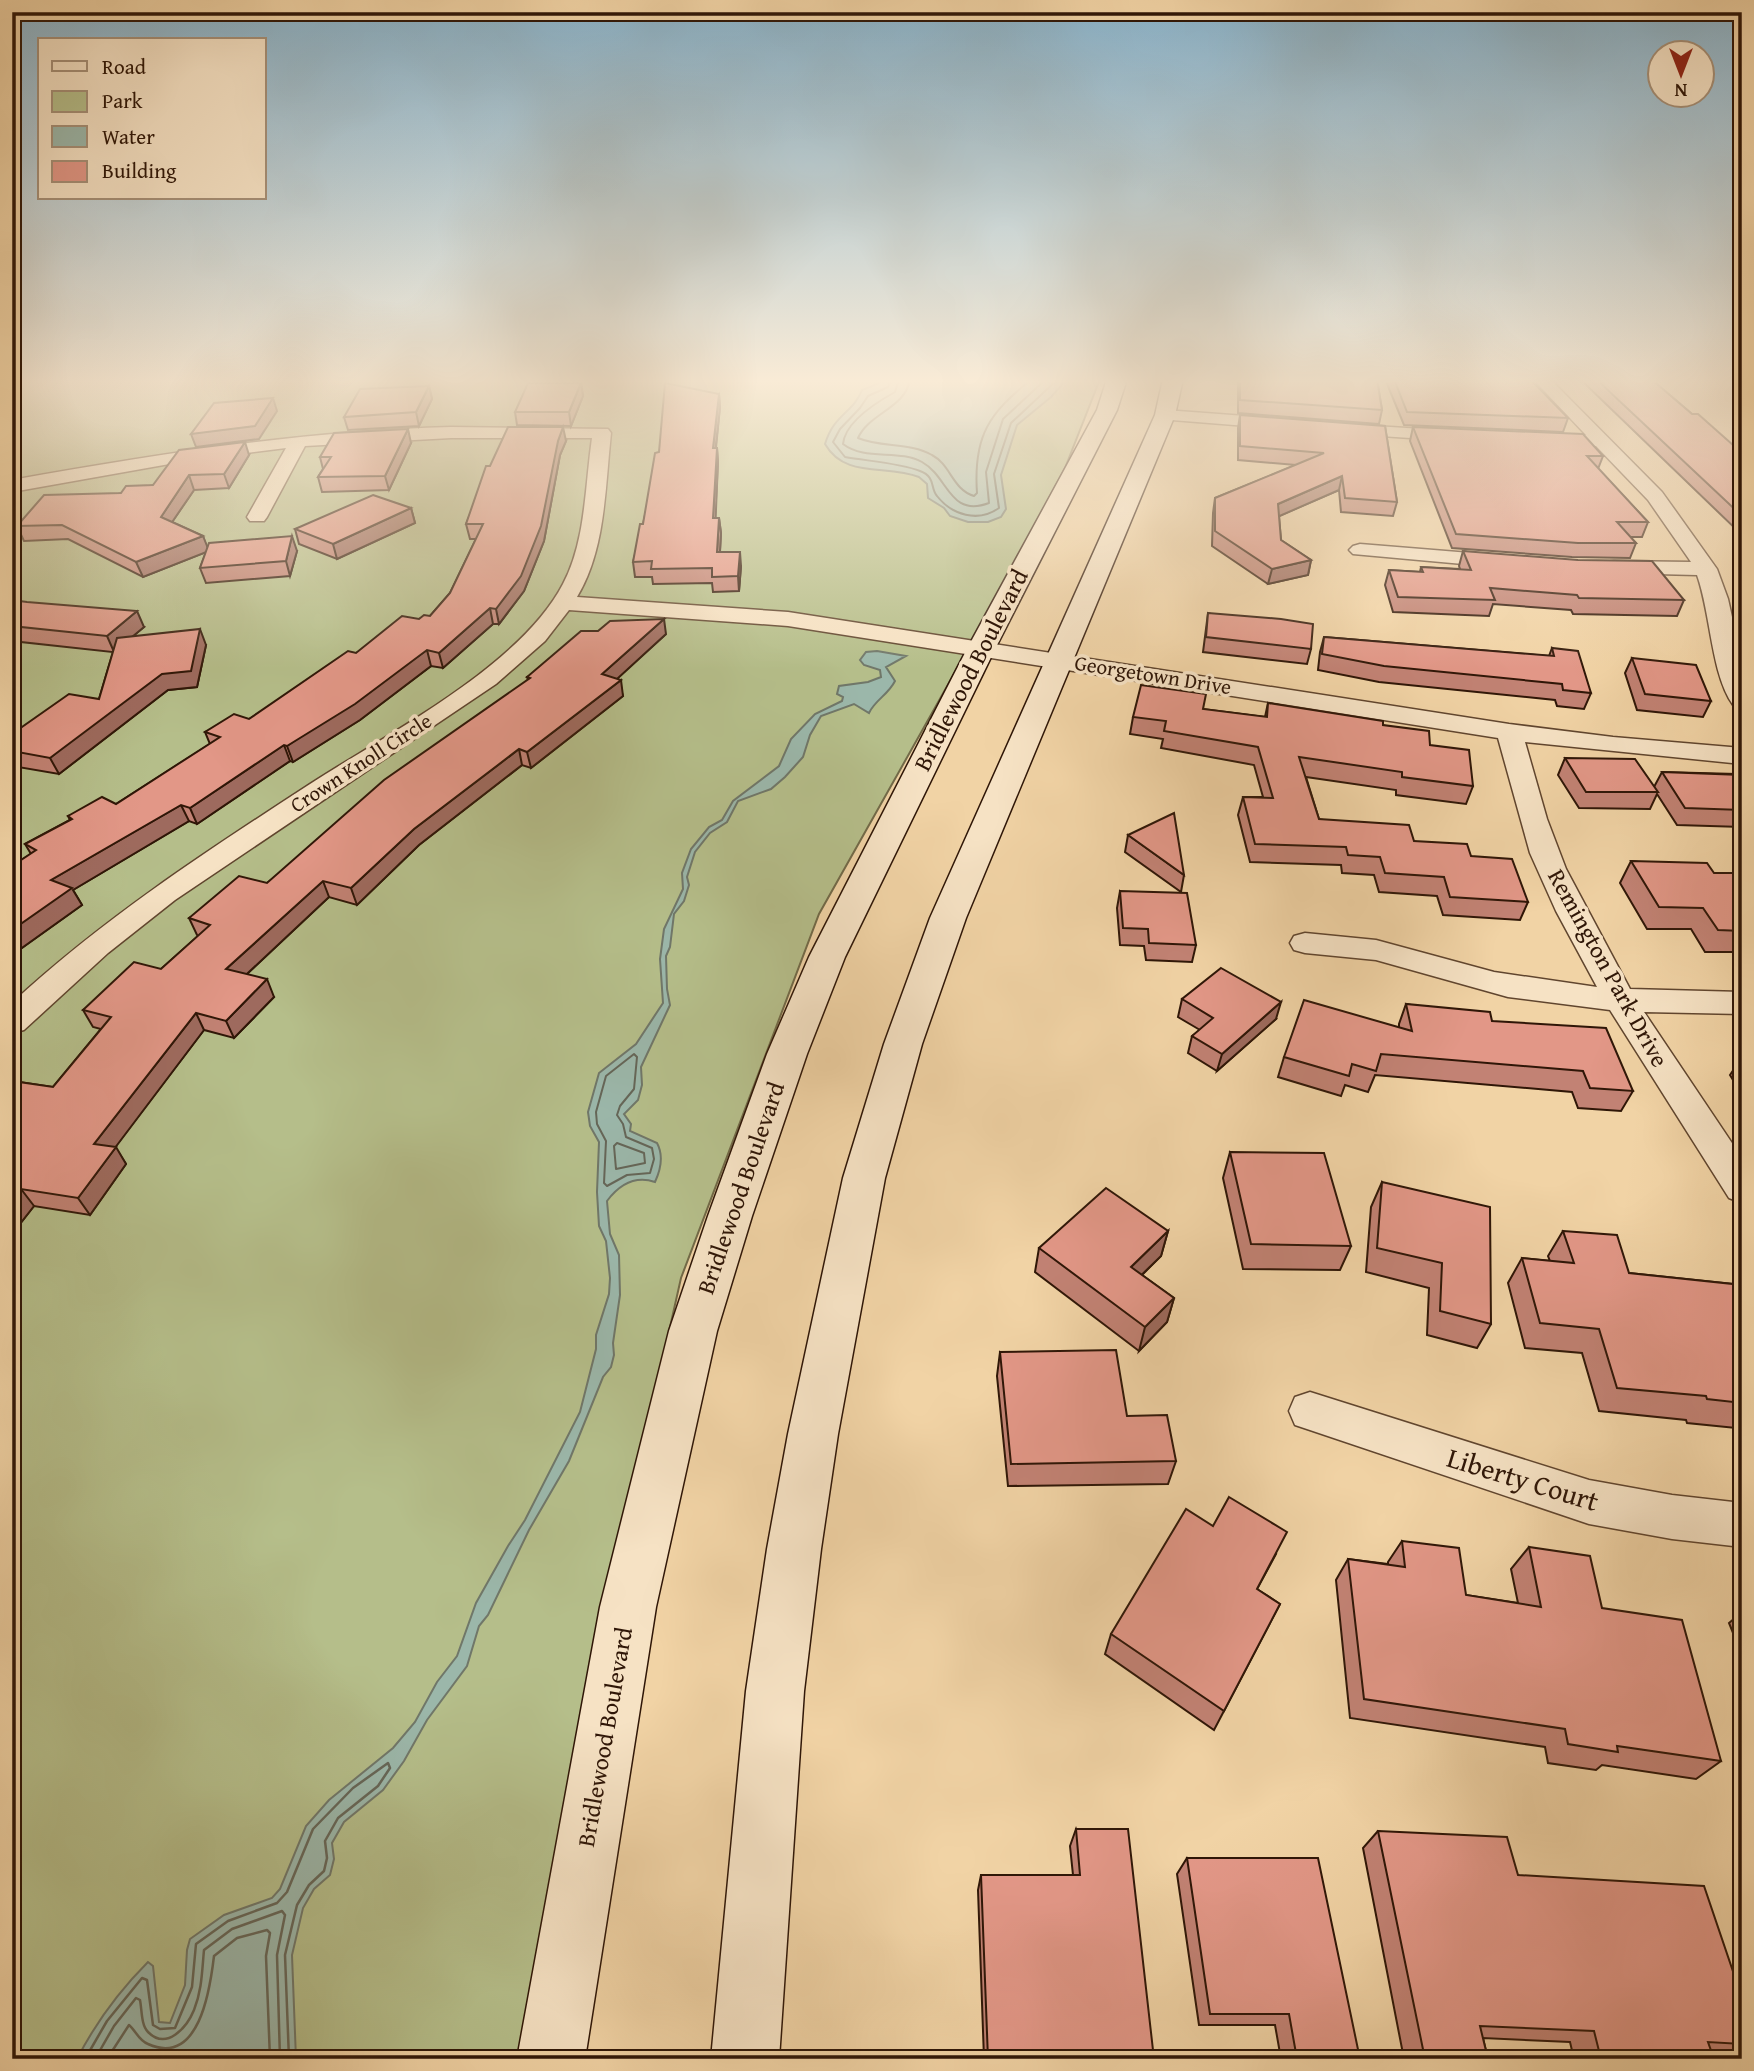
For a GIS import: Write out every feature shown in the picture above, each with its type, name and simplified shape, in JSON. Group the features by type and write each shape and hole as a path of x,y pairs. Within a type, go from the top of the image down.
{"main road":[{"name":"Bridlewood Boulevard","path":"551,2059 628,1606 693,1331 730,1216 792,1042 856,897 981,649 1072,476"},
{"path":"744,2059 775,1691 813,1434 864,1178 903,1044 948,918 1136,476"}],"street":[{"path":"12,486 73,476"},
{"path":"257,517 280,476"},
{"name":"Crown Knoll Circle","path":"12,1022 67,970 143,909 511,661 547,624 575,582 583,560 596,476"},
{"path":"1635,476 1655,496 1706,569 1717,599 1734,683 1742,701"},
{"path":"1360,550 1523,563"},
{"path":"1599,566 1706,569"},
{"name":"Georgetown Drive","path":"563,603 769,617 1509,732 1613,745 1742,756"},
{"name":"Remington Park Drive","path":"1509,732 1536,829 1550,868 1623,1002 1742,1188"},
{"path":"1305,943 1354,945 1403,956 1459,975 1509,987 1623,1002 1742,1003"},
{"name":"Liberty Court","path":"1310,1411 1588,1502 1672,1517 1742,1525"}],"green space":[{"path":"12,476 1061,476 986,617 819,914 681,1278 582,1719 522,2059 12,2059"}],"water":[{"path":"915,476 1001,476 1006,509 1001,517 988,522 968,522 950,516 944,508 928,498 927,484"},
{"path":"866,652 906,656 886,667 895,681 869,713 854,704 821,716 810,735 803,757 785,777 771,789 738,801 727,822 710,833 695,852 687,877 689,885 684,901 674,914 670,947 666,956 670,1005 641,1067 642,1085 638,1100 624,1114 631,1124 630,1131 657,1143 661,1158 660,1167 655,1182 640,1180 628,1183 607,1201 610,1234 619,1255 620,1295 611,1367 603,1377 569,1461 529,1530 488,1615 479,1626 467,1666 427,1720 404,1761 383,1790 344,1822 332,1843 334,1859 330,1875 314,1889 303,1908 292,1955 296,2059 77,2059 109,2008 148,1962 153,1966 159,2022 170,2023 185,1985 190,1939 224,1915 272,1898 280,1889 306,1826 329,1800 393,1748 415,1722 437,1682 457,1656 476,1603 525,1520 580,1412 596,1349 596,1335 609,1294 610,1278 606,1241 599,1226 599,1142 590,1126 588,1112 599,1073 636,1044 663,1003 660,959 664,929 683,889 682,873 691,849 709,827 722,820 733,801 779,766 791,739 815,714 842,701 843,697 837,694 839,686 868,682 881,677 880,670 864,665 860,660"}],"building":[{"path":"160,476 189,476 161,517 203,536 136,562 62,525 17,526 44,495 121,493 126,486 153,485"},
{"path":"319,476 385,476 385,476"},
{"path":"483,476 551,476 541,526 521,576 496,609 490,608 439,653 427,650 355,704 287,746 284,745 190,808 181,805 51,880 72,888 12,930 12,866 36,850 25,844 72,819 68,816 102,797 116,804 220,737 205,732 234,714 249,719 348,651 356,653 402,616 419,619 424,615 430,616 450,593 483,524 466,524"},
{"path":"651,476 715,476 713,518 719,518 717,552 740,552 738,576 712,577 712,568 651,569 652,561 633,562 640,524 643,524"},
{"path":"1269,476 1393,476 1397,502 1345,498 1342,476 1278,504 1281,540 1311,560 1272,569 1215,531 1215,498"},
{"path":"1433,476 1605,476 1648,522 1617,522 1636,543 1578,543 1456,534"},
{"path":"1699,476 1742,476 1742,516"},
{"path":"373,495 411,508 333,544 295,529"},
{"path":"292,536 286,561 200,568 209,543"},
{"path":"1463,551 1578,560 1652,561 1684,600 1579,598 1577,595 1490,588 1495,600 1398,597 1389,570 1423,572 1421,567 1471,570"},
{"path":"12,600 137,611 107,636 12,626"},
{"path":"1208,613 1313,624 1311,649 1206,637"},
{"path":"664,619 602,674 621,680 527,752 519,749 414,829 351,888 323,881 226,969 267,979 226,1021 196,1013 94,1144 116,1147 78,1198 21,1189 12,1200 12,1081 53,1087 111,1017 83,1010 134,962 161,969 210,925 189,918 239,876 267,883 384,780 530,678 527,677 581,631 598,631 610,621"},
{"path":"200,629 191,671 162,674 50,758 12,751 12,734 69,694 99,699 117,638"},
{"path":"1324,637 1554,656 1552,648 1578,651 1591,693 1563,690 1562,684 1384,666 1322,654"},
{"path":"1632,658 1696,665 1711,701 1645,694"},
{"path":"1141,685 1206,694 1203,709 1267,717 1268,703 1383,721 1383,725 1429,731 1430,745 1469,750 1473,786 1402,777 1402,772 1299,757 1319,819 1409,825 1414,841 1467,844 1471,856 1512,859 1528,902 1450,897 1444,877 1385,873 1380,857 1348,855 1346,847 1255,844 1243,797 1273,798 1258,747 1164,731 1166,721 1133,717"},
{"path":"1565,758 1635,759 1658,792 1586,792"},
{"path":"1662,772 1742,775 1742,810 1685,808"},
{"path":"1174,813 1184,875 1128,835"},
{"path":"1631,861 1707,863 1714,873 1742,873 1742,931 1718,930 1703,908 1659,907"},
{"path":"1120,891 1187,893 1196,945 1149,943 1148,929 1123,928"},
{"path":"1221,968 1281,1002 1222,1054 1192,1036 1213,1018 1182,999"},
{"path":"1304,1000 1412,1031 1406,1004 1490,1012 1492,1021 1606,1028 1633,1091 1590,1088 1583,1071 1381,1054 1376,1071 1352,1064 1349,1076 1284,1057"},
{"path":"1230,1152 1324,1153 1351,1246 1251,1244"},
{"path":"1382,1182 1490,1207 1491,1324 1440,1311 1442,1263 1377,1248"},
{"path":"1106,1188 1168,1231 1131,1267 1174,1298 1145,1327 1039,1248"},
{"path":"1563,1231 1617,1235 1629,1273 1742,1285 1742,1354 1739,1353 1742,1361 1742,1403 1707,1399 1706,1396 1617,1388 1599,1329 1540,1323 1522,1258 1574,1263"},
{"path":"1116,1350 1127,1416 1167,1415 1176,1461 1011,1464 1000,1352"},
{"path":"1229,1497 1287,1532 1257,1589 1280,1604 1224,1711 1111,1634 1186,1509 1213,1526"},
{"path":"1402,1541 1459,1548 1466,1595 1541,1607 1529,1547 1590,1556 1602,1608 1682,1620 1721,1761 1617,1746 1618,1752 1568,1744 1565,1729 1364,1699 1348,1559 1405,1567"},
{"path":"1076,1829 1128,1829 1154,2059 988,2059 981,1875 1080,1875"},
{"path":"1378,1831 1507,1837 1518,1875 1704,1886 1742,1998 1742,2044 1708,2042 1714,2059 1601,2059 1594,2031 1480,2026 1488,2059 1425,2059"},
{"path":"1187,1858 1318,1858 1360,2059 1297,2059 1289,2014 1210,2014"}]}
